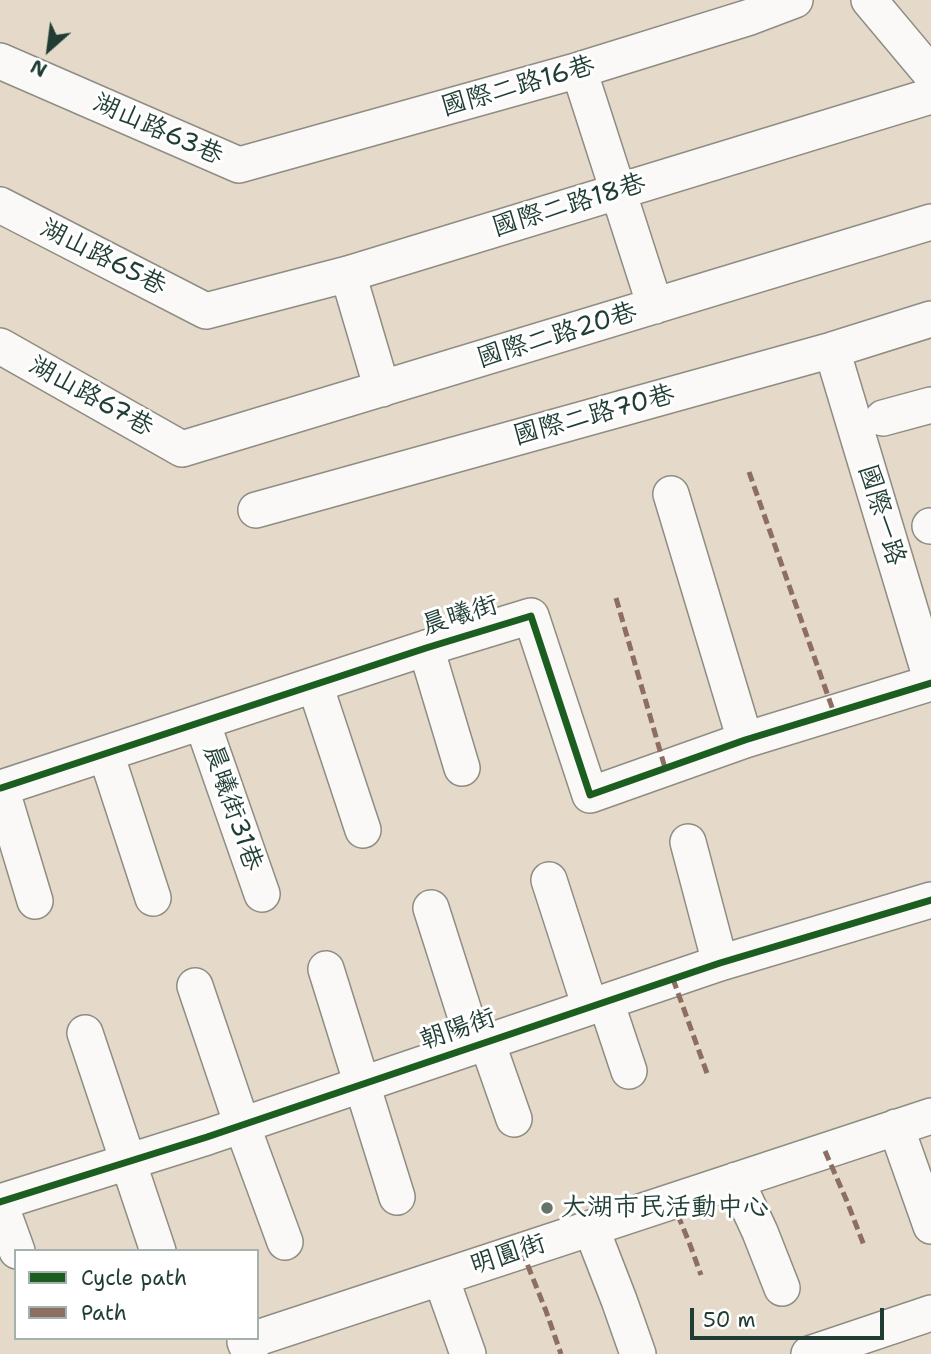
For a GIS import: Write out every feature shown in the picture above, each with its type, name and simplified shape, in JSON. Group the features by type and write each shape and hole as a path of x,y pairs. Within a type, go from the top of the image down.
{"street":[{"name":"國際二路16巷","path":"239,165 579,70 750,17 795,0"},
{"path":"869,0 931,74"},
{"name":"湖山路63巷","path":"0,61 239,165"},
{"path":"579,70 655,306"},
{"name":"國際二路18巷","path":"206,312 348,274 931,96"},
{"name":"湖山路65巷","path":"0,205 206,312"},
{"name":"國際二路20巷","path":"182,449 931,222"},
{"path":"348,274 382,389"},
{"name":"國際二路70巷","path":"256,510 832,350 931,319"},
{"name":"湖山路67巷","path":"0,346 182,449"},
{"name":"國際一路","path":"832,350 930,672"},
{"path":"883,418 931,405"},
{"path":"671,494 745,740"},
{"name":"晨曦街","path":"1,788 530,616 590,795 930,672"},
{"path":"426,648 462,768"},
{"path":"315,685 363,830"},
{"name":"晨曦街31巷","path":"202,722 261,894"},
{"path":"106,754 153,898"},
{"path":"1,788 35,901"},
{"path":"688,842 720,963"},
{"path":"549,880 598,1005 629,1071"},
{"name":"朝陽街","path":"0,1203 242,1125 720,963 931,900"},
{"path":"431,908 481,1044 514,1119"},
{"path":"326,969 397,1196"},
{"path":"195,986 285,1242"},
{"path":"85,1033 157,1249"},
{"name":"明圓街","path":"248,1348 440,1278 931,1116"},
{"path":"896,1128 931,1226"},
{"path":"736,1180 782,1288"},
{"path":"0,1203 16,1249"},
{"path":"591,1228 638,1354"},
{"path":"440,1278 468,1354"},
{"path":"809,1354 931,1313"}],"marked path":[{"path":"749,472 834,713"},
{"path":"616,598 665,768"},
{"path":"673,979 708,1076"},
{"path":"825,1151 865,1248"},
{"path":"672,1201 701,1275"},
{"path":"522,1251 561,1354"}],"cycle path":[{"path":"1,788 531,616 590,795 745,740 931,683"},
{"path":"0,1202 207,1137 720,963 931,900"}],"place":[{"name":"大湖市民活動中心","path":"547,1208"}]}
